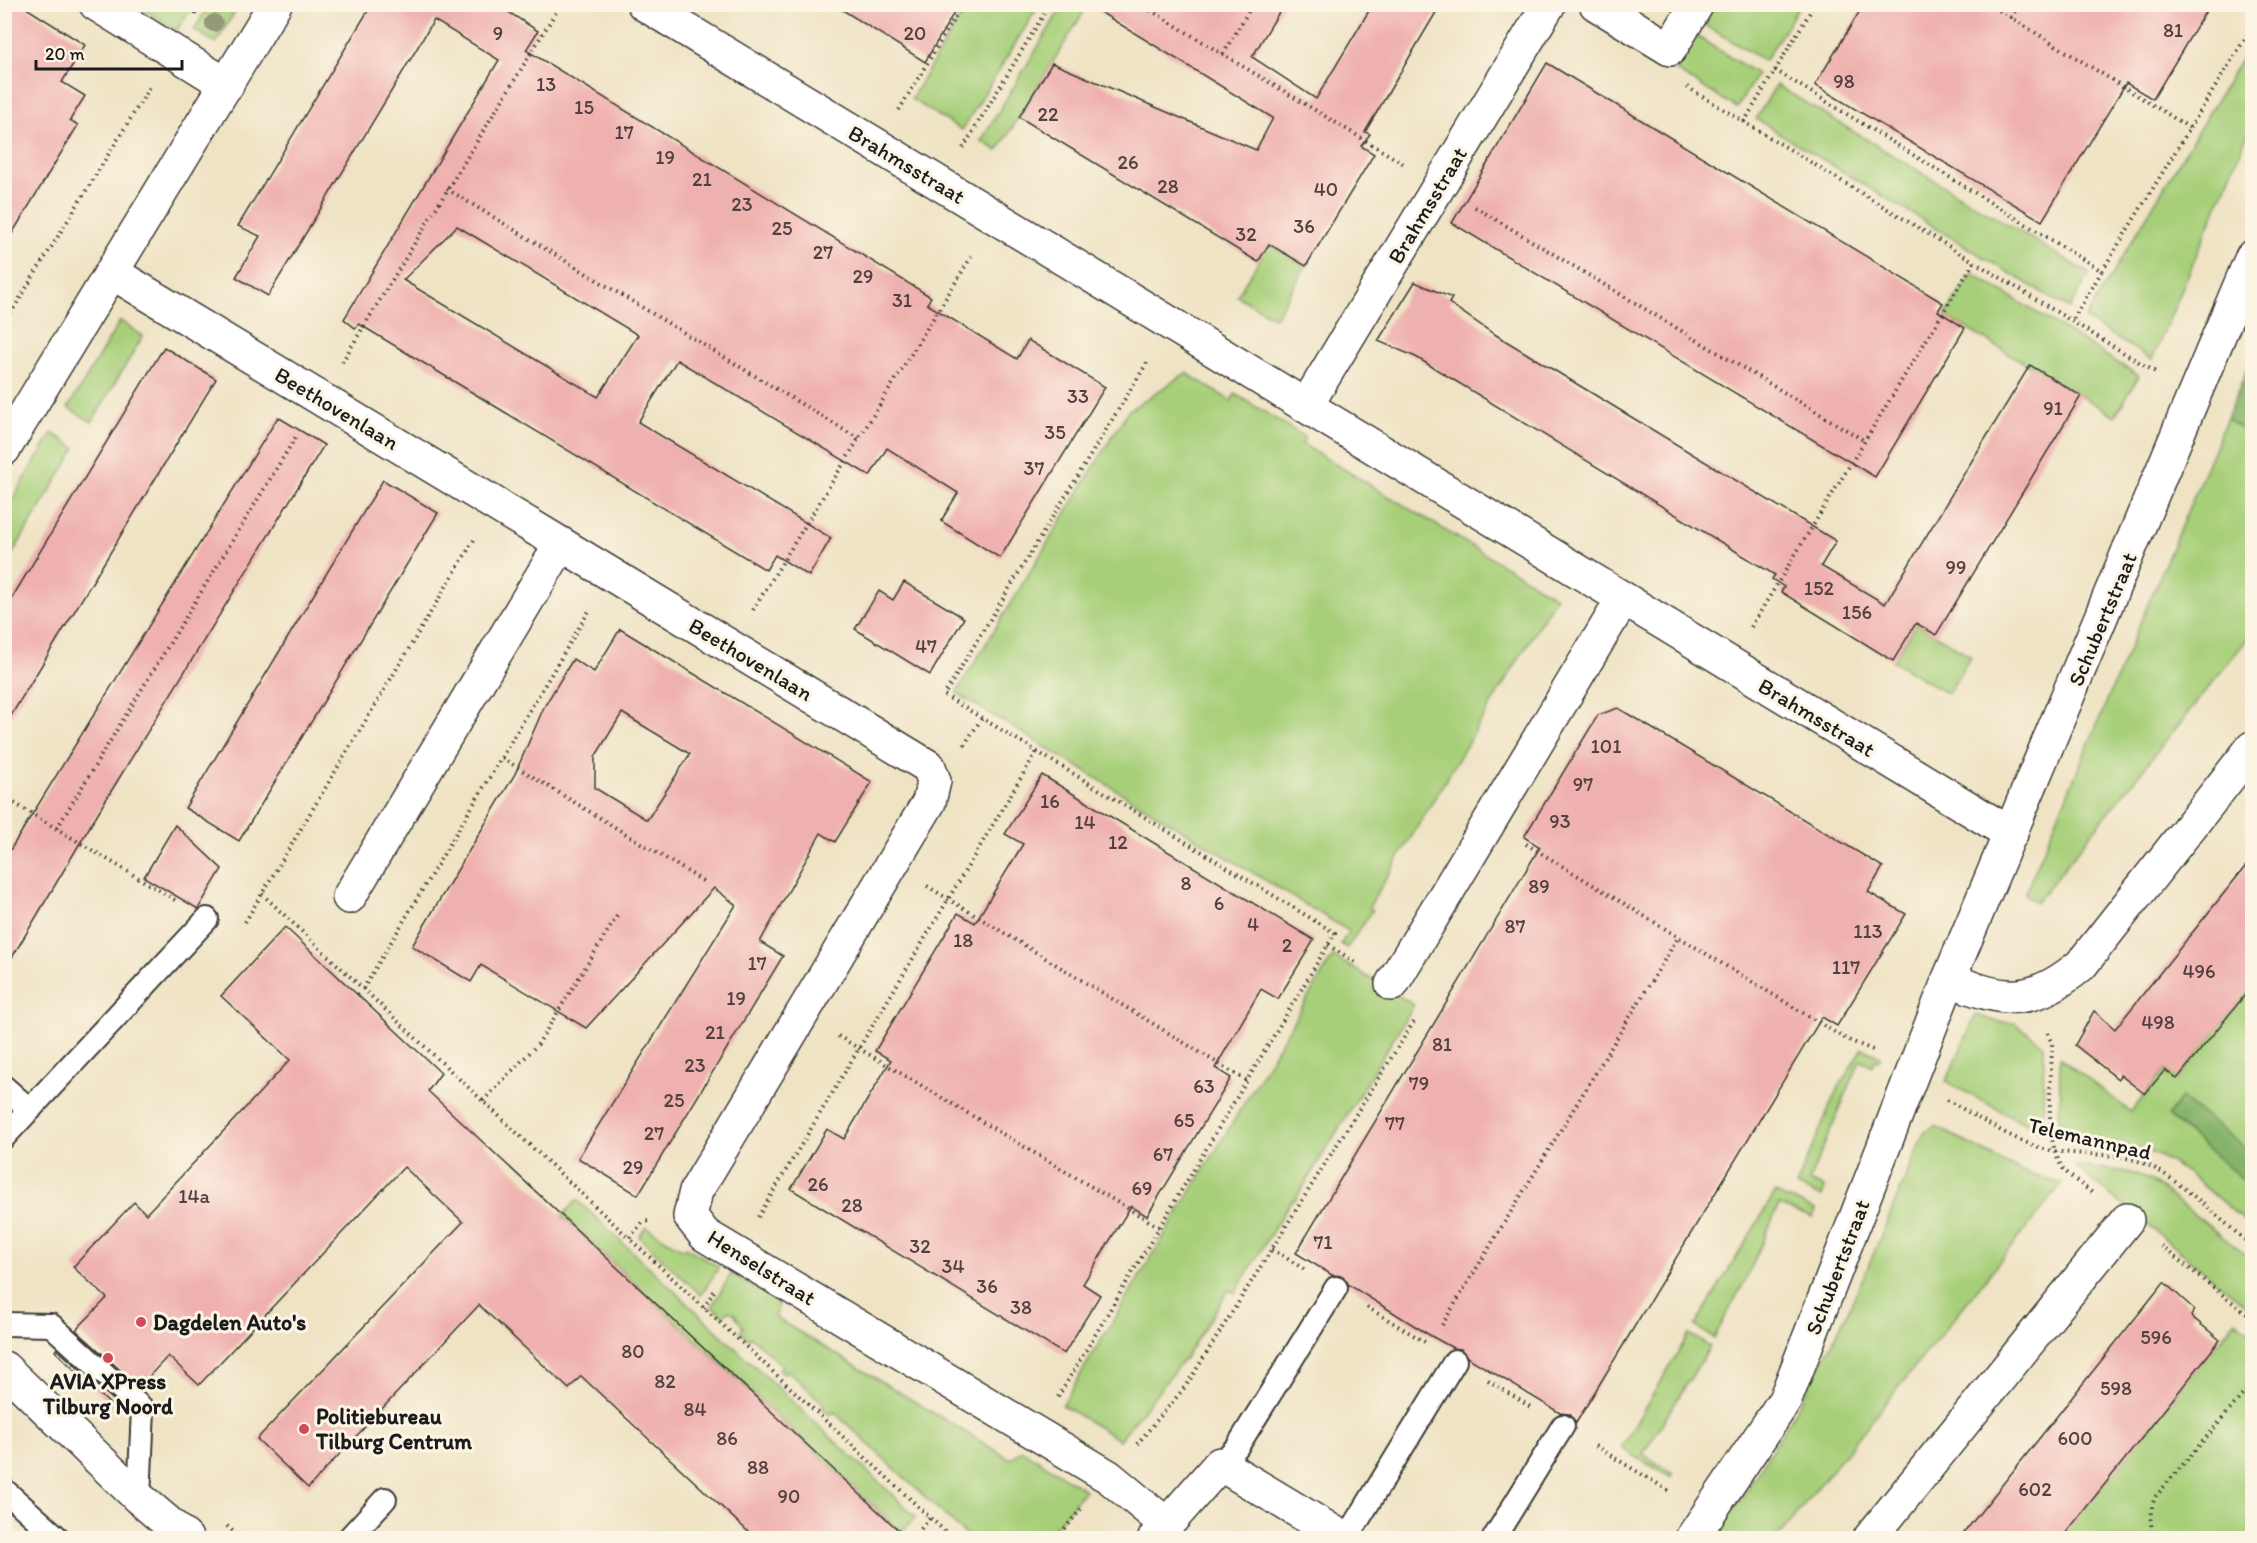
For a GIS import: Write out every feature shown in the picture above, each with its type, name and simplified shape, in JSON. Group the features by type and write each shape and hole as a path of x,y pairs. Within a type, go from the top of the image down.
{"street":[{"path":"96,4 227,85"},
{"path":"4,450 275,4"},
{"name":"Brahmsstraat","path":"644,4 2011,834"},
{"name":"Brahmsstraat","path":"1306,406 1549,4"},
{"path":"1596,4 1670,50 1697,4"},
{"name":"Schubertstraat","path":"1700,1526 1785,1400 1949,979 2253,257"},
{"name":"Beethovenlaan","path":"113,273 929,767 934,781"},
{"path":"349,897 561,544"},
{"path":"1392,984 1623,599"},
{"path":"1949,979 1997,997 2033,994 2057,985 2081,965 2253,748"},
{"name":"Henselstraat","path":"934,781 929,802 696,1191 690,1216 705,1234 1109,1477 1161,1532"},
{"path":"1870,1539 2127,1220"},
{"path":"4,1368 139,1498 186,1539"},
{"path":"1161,1532 1220,1464 1345,1539"}],"lane":[{"path":"4,1137 207,919"},
{"path":"4,1087 30,1110"},
{"path":"1220,1464 1237,1447 1336,1288"},
{"path":"4,1324 51,1325 143,1409 139,1498"},
{"path":"1345,1539 1455,1361"},
{"path":"1494,1539 1563,1426"},
{"path":"4,1490 58,1539"},
{"path":"349,1539 385,1499"}],"path":[{"path":"4,324 201,4"},
{"path":"363,327 561,4"},
{"path":"877,146 963,4"},
{"path":"941,185 1050,4"},
{"path":"1140,4 1865,441"},
{"path":"1223,54 1253,4"},
{"path":"1744,122 1815,4"},
{"path":"1989,4 2190,128"},
{"path":"2011,18 2019,4"},
{"path":"2072,321 2253,27"},
{"path":"1775,70 2102,271"},
{"path":"1683,85 2196,396"},
{"path":"447,189 859,439"},
{"path":"730,647 995,218"},
{"path":"1729,663 1975,262"},
{"path":"1036,1434 1335,933 944,695 1171,324"},
{"path":"57,828 320,398"},
{"path":"4,797 207,919 241,928 496,503"},
{"path":"363,989 611,575"},
{"path":"704,1308 1037,751"},
{"path":"502,758 706,883"},
{"name":"Telemannpad","path":"1489,822 1846,1039 1912,1073 2024,1142 2054,1150 2122,1158 2147,1164 2166,1175 2253,1246"},
{"path":"892,865 1247,1081"},
{"path":"262,894 952,1539"},
{"path":"483,1101 538,1044 619,913"},
{"path":"1430,1345 1679,936"},
{"path":"1056,1539 1186,1386 1425,1004 1328,945"},
{"path":"2033,994 2052,1044 2051,1134 2054,1150 2063,1169 2253,1318"},
{"path":"802,1014 1159,1227"},
{"path":"629,1238 644,1222 690,1216"},
{"path":"1272,1249 1563,1426 1700,1526"},
{"path":"2151,1539 2152,1505 2164,1487 2253,1384"},
{"path":"913,1539 930,1518"}],"green space":[{"path":"136,5 193,5 177,30"},
{"path":"209,5 239,5 216,43 194,30"},
{"path":"967,5 1039,5 962,130 911,99"},
{"path":"1063,5 1088,5 998,151 981,141"},
{"path":"1715,5 1800,5 1765,61 1703,24"},
{"path":"1696,36 1757,74 1737,108 1676,71"},
{"path":"2252,41 2252,124 2152,360 2085,319"},
{"path":"1776,85 2090,274 2069,309 1756,119"},
{"path":"1269,244 1306,266 1275,318 1237,296"},
{"path":"1972,273 2139,376 2115,416 1945,316"},
{"path":"120,321 143,336 92,422 68,408"},
{"path":"2252,357 2252,438 2227,418"},
{"path":"1186,373 1231,401 1235,394 1305,437 1302,444 1556,597 1369,907 1373,910 1347,948 1341,944 1349,931 956,693 1128,411"},
{"path":"2227,418 2252,438 2252,633 2036,903 2025,894"},
{"path":"52,433 76,448 5,566 5,512"},
{"path":"1916,623 1971,656 1948,694 1893,661"},
{"path":"1333,956 1414,1005 1295,1200 1292,1199 1235,1293 1229,1290 1185,1358 1119,1440 1062,1405"},
{"path":"2252,985 2252,1153 2181,1098 2168,1116 2252,1187 2252,1228 2197,1180 2150,1152 2124,1145 2077,1142 2059,1138 2060,1058 2131,1112 2165,1070 2177,1079"},
{"path":"1976,1015 1998,1022 2015,1023 2044,1045 2043,1133 1946,1082"},
{"path":"1862,1048 1881,1057 1879,1061 1875,1060 1873,1066 1860,1061 1809,1181 1825,1188 1822,1197 1796,1186 1835,1094"},
{"path":"2181,1098 2252,1153 2252,1187 2168,1116"},
{"path":"1935,1126 2022,1172 2062,1184 1777,1538 1713,1538 1770,1452 1822,1363 1863,1278 1924,1133"},
{"path":"2075,1166 2129,1172 2151,1181 2246,1255 2252,1262 2252,1310"},
{"path":"1775,1193 1816,1210 1813,1218 1779,1205 1746,1279 1714,1338 1695,1326"},
{"path":"577,1200 916,1517 901,1532 562,1216"},
{"path":"646,1227 684,1250 686,1247 719,1267 701,1295 639,1237"},
{"path":"731,1274 778,1302 776,1318 1010,1459 1022,1450 1085,1490 1046,1538 969,1538 834,1412 830,1415 822,1408 825,1405 787,1370 784,1373 779,1369 782,1366 751,1337 748,1339 740,1332 743,1327 734,1313 728,1311 723,1316 712,1306"},
{"path":"2236,1320 2252,1334 2252,1538 2061,1538"},
{"path":"1689,1334 1710,1347 1643,1454 1673,1474 1672,1478 1621,1448"}],"building":[{"path":"4,4 20,4 85,45 62,82 85,96 70,120 78,125 4,247"},
{"path":"372,4 496,4 538,31 526,50 931,297 927,304 1017,359 1028,340 1105,387 1000,558 941,521 958,493 887,448 870,476 677,360 638,422 831,538 809,576 775,555 766,570 359,324 355,328 344,319 499,60 434,20 268,296 236,277 260,236 238,226","holes":["457,226 638,335 598,397 403,280"]},
{"path":"833,4 959,4 925,62"},
{"path":"1087,4 1284,4 1252,57 1316,99 1373,4 1441,4 1365,132 1370,134 1361,146 1374,154 1306,266 1269,244 1258,262 1019,117 1052,63 1256,150 1273,118"},
{"path":"1864,4 2210,4 2153,99 2126,83 2042,221 1815,85"},
{"path":"1547,63 1943,303 1938,311 1965,328 1875,477 1452,223"},
{"path":"1415,282 1452,298 1449,303 1491,332 1836,541 1821,566 1885,604 2030,365 2081,396 1936,635 1916,623 1893,661 1781,592 1784,587 1772,579 1775,575 1416,357 1378,341"},
{"path":"164,347 216,379 4,727 4,611"},
{"path":"278,417 324,445 105,801 4,971 4,860"},
{"path":"383,480 438,513 239,841 185,808"},
{"path":"904,582 964,618 930,675 855,629 879,591 893,600"},
{"path":"620,629 872,782 835,842 821,833 760,942 783,956 638,1195 578,1158 736,905 714,888 586,1028 481,965 471,982 412,946 515,774 544,707 573,659 594,672","holes":["622,713 690,754 647,820 595,788 595,757"]},
{"path":"1618,708 1883,867 1868,892 1906,914 1837,1026 1822,1017 1576,1423 1570,1414 1560,1413 1467,1357 1461,1349 1453,1348 1431,1336 1349,1285 1343,1276 1332,1275 1296,1253 1540,847 1524,837 1598,715"},
{"path":"1042,775 1314,940 1278,999 1261,989 1215,1068 1231,1078 1147,1216 1131,1206 1083,1284 1100,1295 1064,1354 791,1189 827,1129 844,1139 891,1060 875,1051 958,913 975,923 1023,844 1005,834"},
{"path":"175,825 222,869 198,909 144,877"},
{"path":"2253,857 2253,985 2177,1079 2165,1070 2145,1094 2120,1075 2118,1079 2075,1045 2094,1011 2115,1029"},
{"path":"285,927 441,1073 428,1091 908,1539 756,1539 581,1376 569,1389 479,1305 308,1488 257,1439 463,1222 404,1167 199,1385 168,1356 139,1387 76,1330 107,1298 73,1267 134,1202 146,1214 290,1060 221,996"},
{"path":"2164,1282 2195,1310 2191,1316 2220,1340 2061,1539 1959,1539"},
{"path":"57,1349 121,1407 117,1411 55,1351"}],"place":[{"name":"Dagdelen Auto's","path":"141,1322"},
{"name":"AVIA XPress Tilburg Noord","path":"108,1358"},
{"name":"Politiebureau Tilburg Centrum","path":"304,1429"}]}
